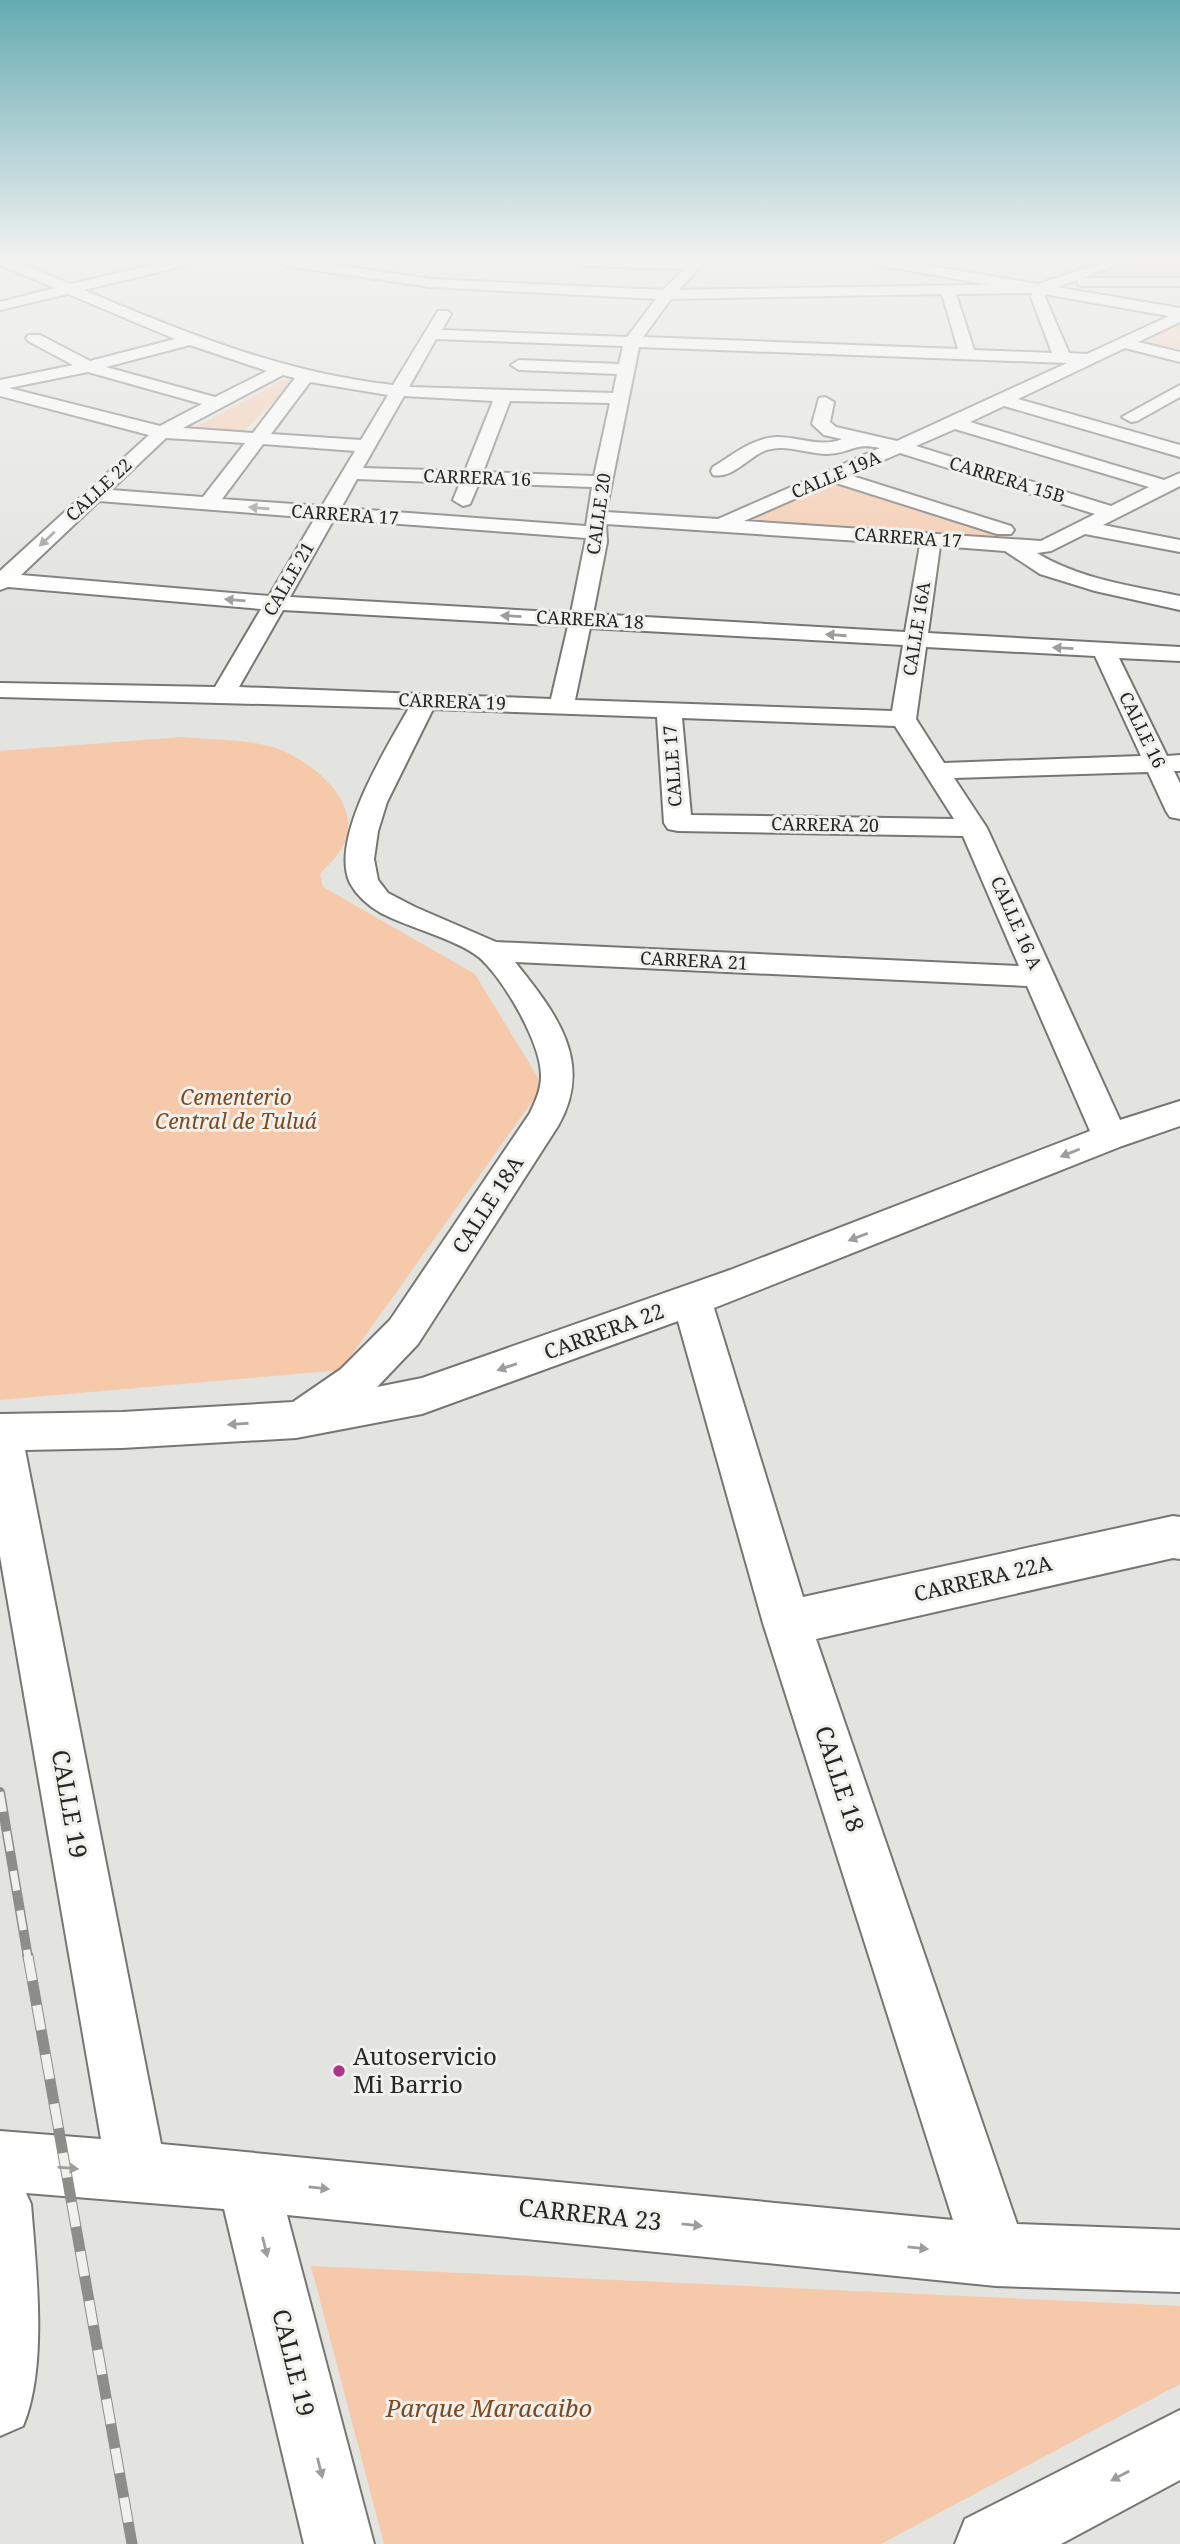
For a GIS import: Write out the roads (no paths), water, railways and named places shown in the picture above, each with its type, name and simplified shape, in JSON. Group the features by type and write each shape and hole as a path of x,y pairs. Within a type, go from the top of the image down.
{"street":[{"path":"0,385 21,381"},
{"path":"136,381 215,403"},
{"name":"CALLE 22","path":"1,581 162,432 260,381"},
{"path":"208,504 302,381"},
{"path":"335,381 398,391 619,398"},
{"name":"CALLE 21","path":"223,694 404,381"},
{"name":"CALLE 20","path":"562,705 582,620 602,482 623,381"},
{"name":"CALLE 19A","path":"719,525 954,424 1043,381"},
{"path":"1131,417 1180,390"},
{"path":"0,391 162,432 367,446"},
{"path":"453,523 504,394"},
{"path":"1002,400 1180,451"},
{"name":"CARRERA 15B","path":"825,402 821,421 823,427 900,447 1114,513"},
{"path":"1022,405 1168,421"},
{"name":"CARRERA 15B","path":"954,424 1169,490"},
{"path":"720,471 766,444 835,450 859,438"},
{"name":"CARRERA 16","path":"351,473 602,482"},
{"path":"832,476 1048,546 1114,513 1169,490"},
{"name":"CARRERA 17","path":"93,495 453,523 719,525 1012,546 1048,546"},
{"path":"1084,528 1180,546"},
{"name":"CALLE 16A","path":"903,719 931,540"},
{"name":"CARRERA 17","path":"1012,546 1048,569 1103,586 1180,603"},
{"name":"CARRERA 18","path":"1,581 275,603 1180,654"},
{"name":"CALLE 16","path":"1103,649 1170,763 1180,811"},
{"name":"CARRERA 19","path":"0,690 223,694 903,719"},
{"name":"CARRERA 21","path":"425,701 376,796 364,830 359,864 364,887 395,909 490,951 1040,977"},
{"name":"CALLE 17","path":"669,709 678,823"},
{"name":"CALLE 16 A","path":"903,719 939,771 973,828 1110,1137"},
{"path":"939,771 1170,763"},
{"name":"CARRERA 20","path":"678,823 973,828"},
{"name":"CALLE 18A","path":"296,1420 356,1381 404,1332 546,1117 555,1095 558,1073 554,1049 536,1016 490,951"},
{"name":"CARRERA 22","path":"0,1432 122,1430 296,1420 422,1396 692,1300 1180,1112"},
{"name":"CALLE 18","path":"692,1300 787,1623 996,2255"},
{"name":"CALLE 19","path":"0,1432 137,2174"},
{"name":"CARRERA 22A","path":"787,1623 1173,1537 1180,1538"},
{"name":"CARRERA 23","path":"0,2161 248,2181 996,2255 1180,2261"},
{"name":"CALLE 19","path":"248,2181 339,2544"},
{"path":"0,2204 7,2294 0,2403"},
{"path":"990,2544 1180,2444"}],"railway":[{"path":"0,1792 28,1958"},
{"path":"28,1956 132,2544"}],"place":[{"name":"Autoservicio Mi Barrio","path":"339,2071"}],"park label":[{"name":"Cementerio Central de Tuluá","path":"236,1110"},
{"name":"Parque Maracaibo","path":"489,2409"}]}
